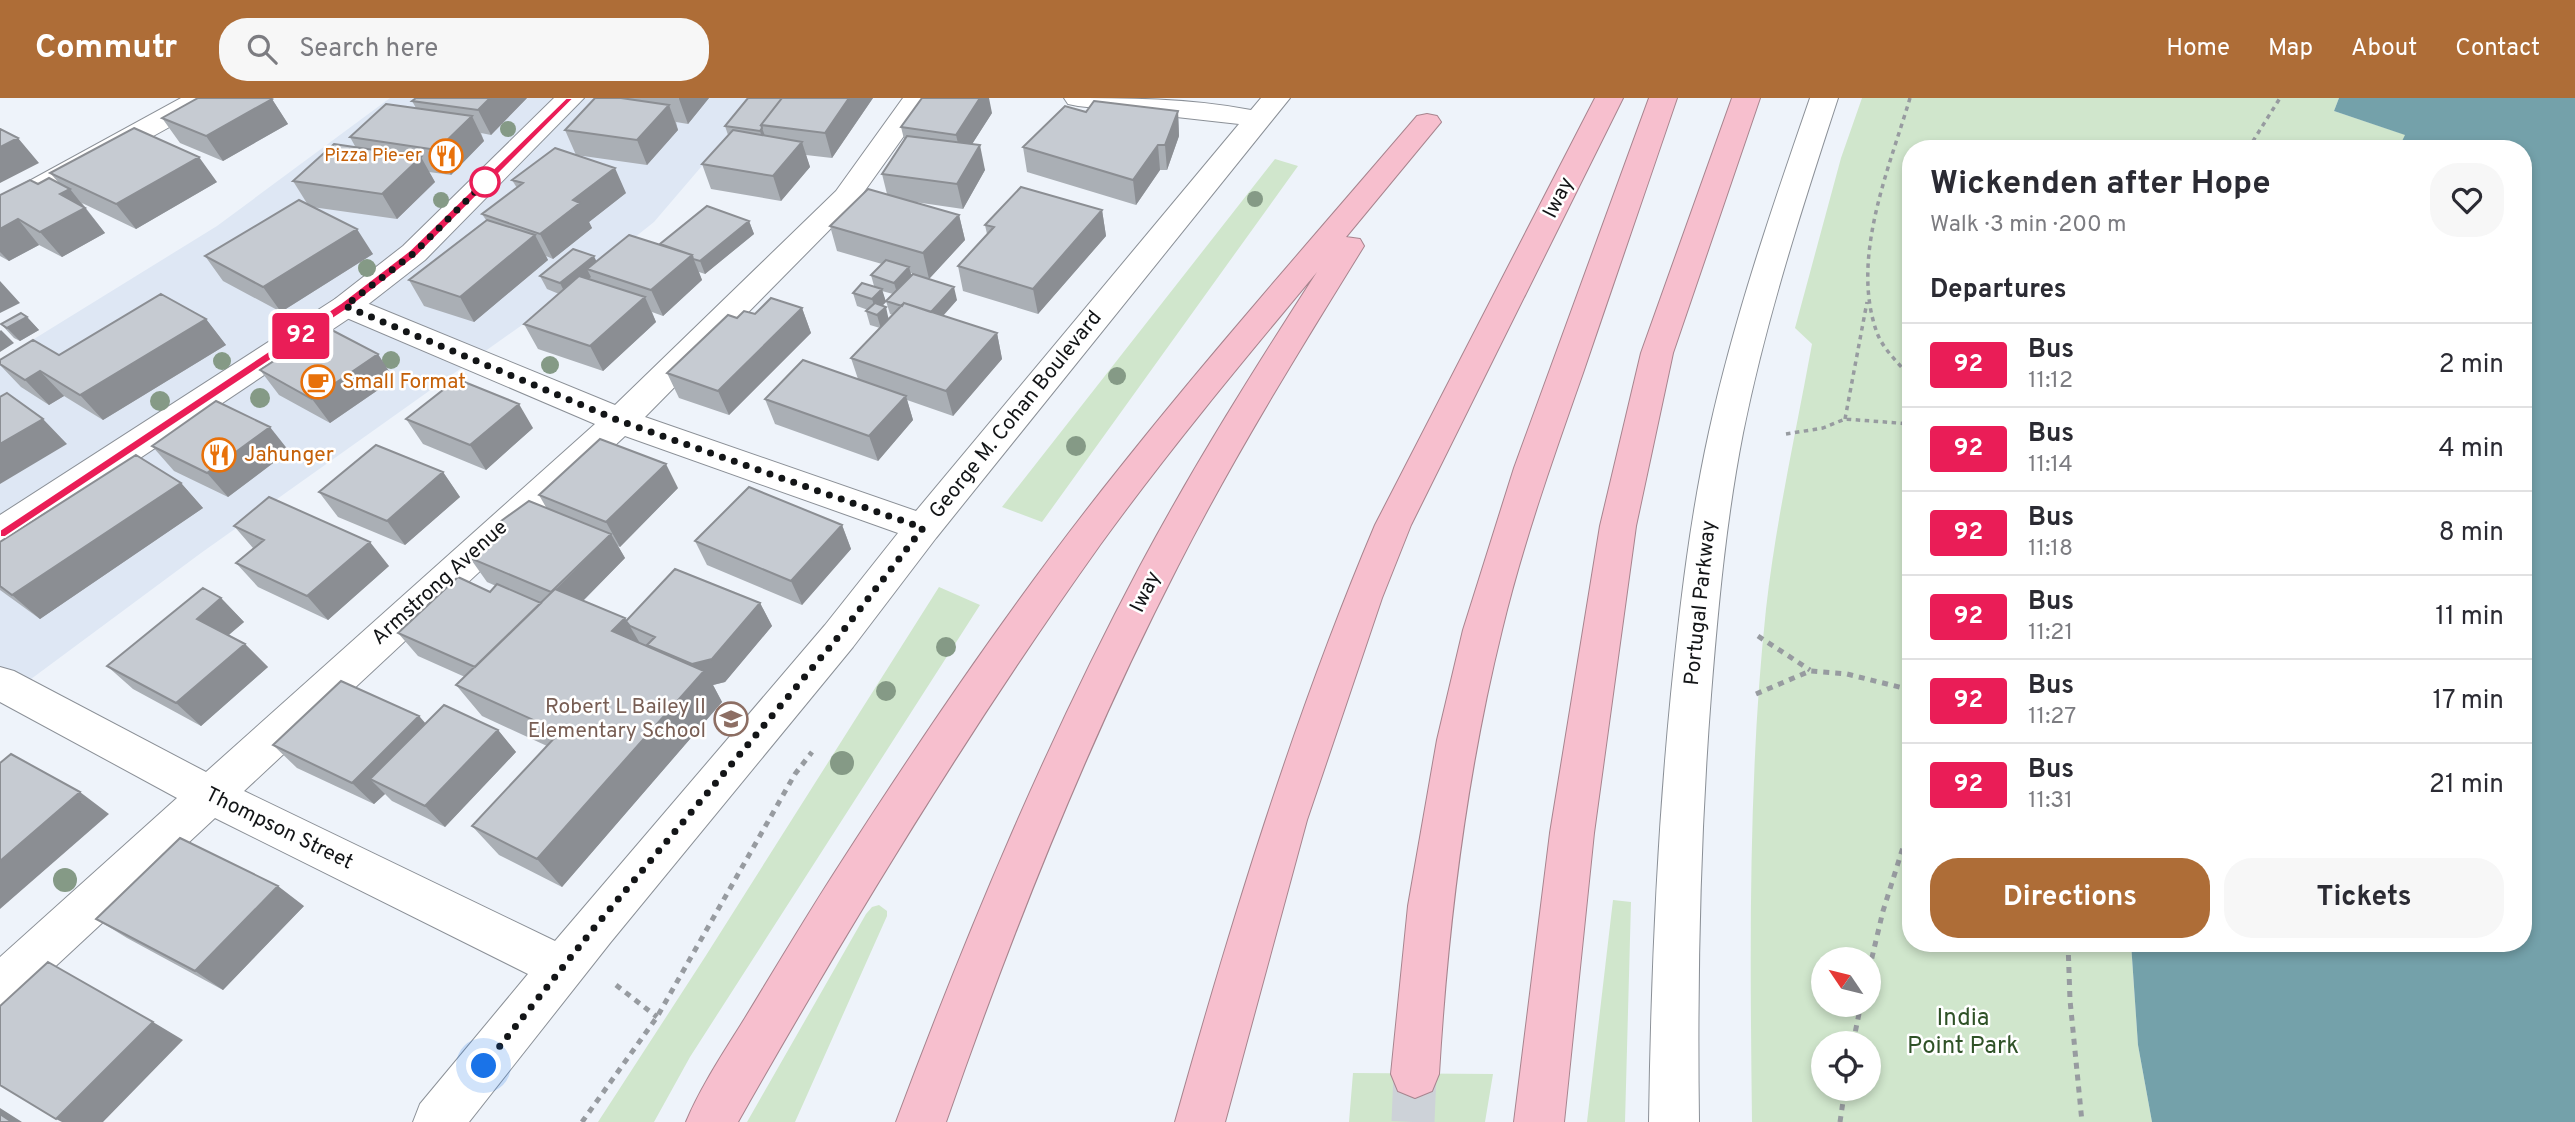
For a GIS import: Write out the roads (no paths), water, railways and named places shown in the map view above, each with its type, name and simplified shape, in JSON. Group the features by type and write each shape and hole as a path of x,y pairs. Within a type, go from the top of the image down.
{"highway":[{"name":"Iway","path":"1200,1122 1283,827 1337,663 1364,592 1393,525 1609,98"},
{"path":"1415,1074 1421,972 1433,872 1483,626 1524,490 1663,98"},
{"path":"1542,1102 1572,834 1618,526 1657,353 1746,98"},
{"name":"Iway","path":"920,1122 1035,830 1082,725 1158,569 1275,364 1435,110"},
{"path":"711,1122 874,848 1038,603 1186,408 1435,110"}],"street":[{"path":"0,209 201,98"},
{"path":"0,533 345,306 414,253 570,98"},
{"name":"Armstrong Avenue","path":"0,987 208,794 620,421 846,197 917,98"},
{"path":"1078,98 1225,113 1266,109"},
{"name":"Portugal Parkway","path":"1674,1122 1673,999 1686,742 1705,553 1717,478 1743,363 1824,98"},
{"name":"George M. Cohan Boulevard","path":"438,1122 562,968 839,636 923,528 1266,109"},
{"path":"345,306 620,421 923,528"},
{"name":"Thompson Street","path":"0,683 208,794 562,968"}],"water":[{"path":"2339,98 2575,98 2575,1122 2152,1122 2138,1045 2132,952 2532,952 2532,140 2402,140 2405,135 2334,111"}],"tunnel":[{"path":"1413,1122 1415,1074"}],"place":[{"name":"Pizza Pie-er","path":"446,156"},
{"name":"Small Format","path":"318,382"},
{"name":"Jahunger","path":"219,455"},
{"name":"Robert L Bailey II Elementary School","path":"731,719"}],"park label":[{"name":"India Point Park","path":"1963,1033"}]}
